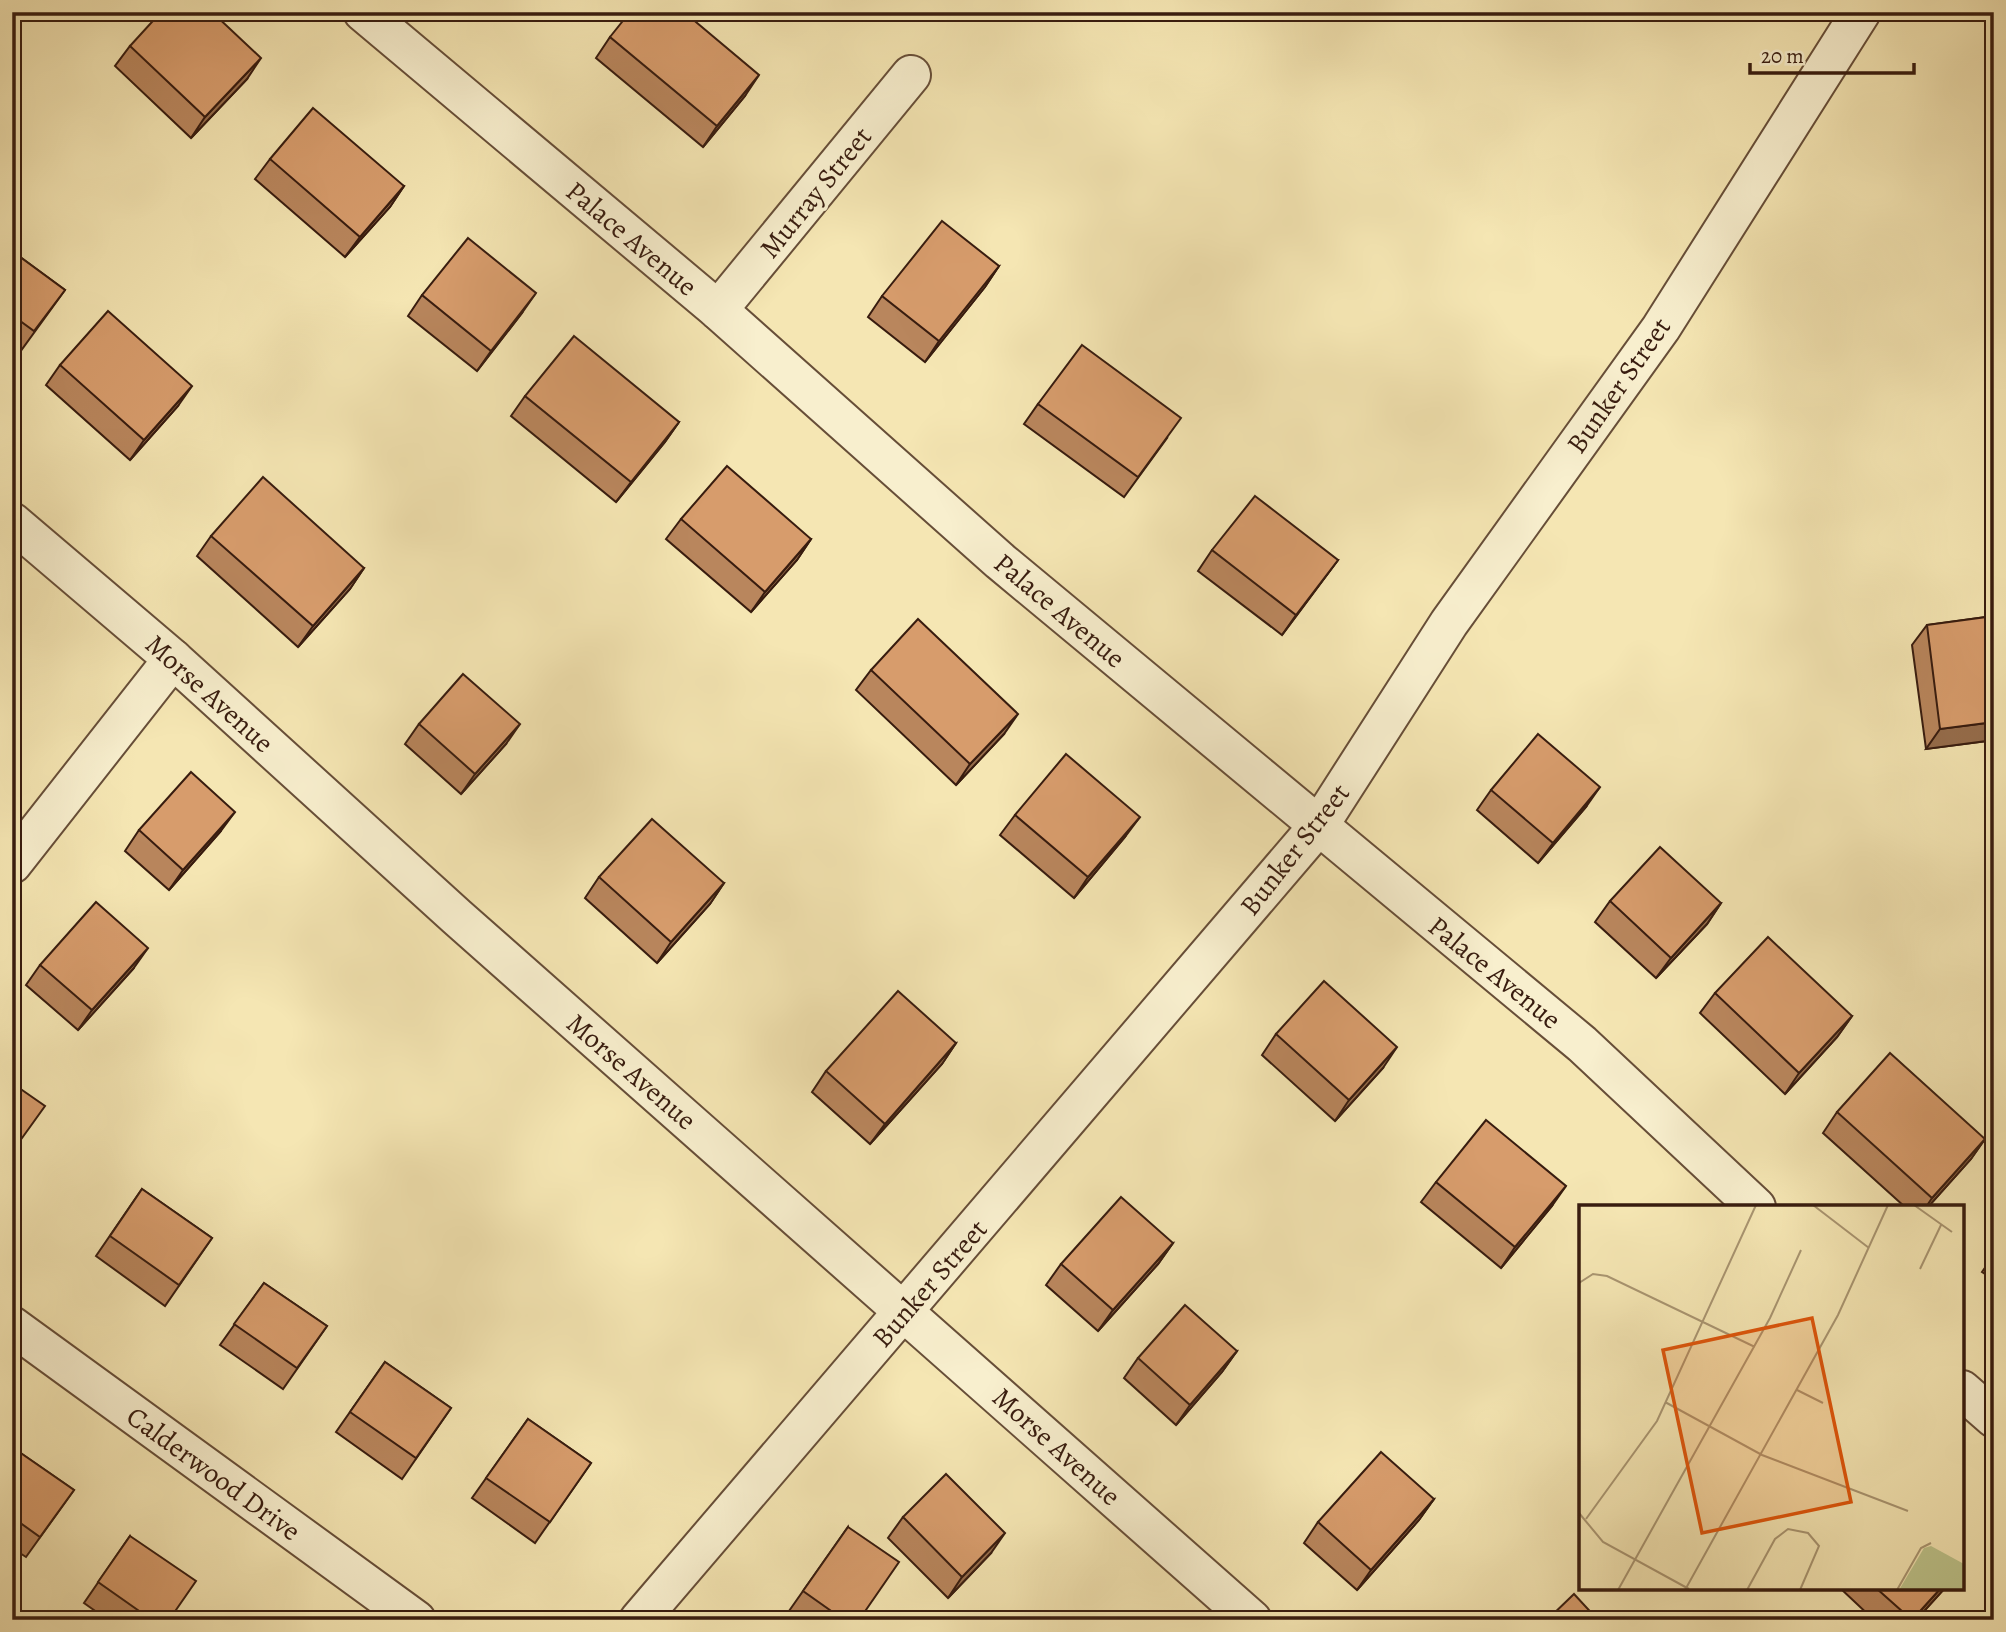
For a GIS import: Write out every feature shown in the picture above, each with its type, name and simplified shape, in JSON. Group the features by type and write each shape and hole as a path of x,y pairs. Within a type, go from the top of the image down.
{"street":[{"name":"Palace Avenue","path":"363,12 718,310 1000,561 1582,1044 1754,1205"},
{"name":"Bunker Street","path":"639,1620 1320,824 1449,622 1661,328 1861,12"},
{"name":"Murray Street","path":"718,310 911,75"},
{"name":"Morse Avenue","path":"12,522 173,659 467,926 1252,1620"},
{"path":"12,864 173,659"},
{"name":"Calderwood Drive","path":"12,1326 416,1620"},
{"path":"1964,1392 1994,1418"}],"building":[{"path":"161,12 212,12 261,58 205,117 130,46"},
{"path":"630,12 684,12 759,75 717,126 610,37"},
{"path":"313,108 404,186 360,237 270,159"},
{"path":"942,221 999,266 939,341 882,296"},
{"path":"468,238 536,293 491,351 422,295"},
{"path":"12,251 65,290 34,331 12,315"},
{"path":"108,311 192,386 144,440 60,365"},
{"path":"574,336 679,422 631,482 525,396"},
{"path":"1082,345 1181,418 1138,477 1038,404"},
{"path":"727,466 811,539 765,592 681,519"},
{"path":"263,477 364,568 313,626 211,536"},
{"path":"1255,496 1338,560 1296,615 1212,550"},
{"path":"1994,616 1994,722 1940,729 1927,625"},
{"path":"918,619 1018,714 970,764 871,670"},
{"path":"463,674 520,724 475,774 419,724"},
{"path":"1538,734 1600,787 1553,843 1491,790"},
{"path":"1066,754 1140,817 1088,877 1015,815"},
{"path":"191,772 235,812 183,870 139,830"},
{"path":"652,819 724,883 671,942 599,877"},
{"path":"1660,847 1721,903 1671,958 1610,901"},
{"path":"96,902 148,948 92,1010 40,965"},
{"path":"1768,937 1852,1016 1799,1073 1715,993"},
{"path":"1324,981 1397,1047 1349,1100 1276,1034"},
{"path":"898,991 956,1043 885,1124 826,1071"},
{"path":"1890,1053 1985,1139 1932,1198 1837,1112"},
{"path":"12,1083 45,1106 12,1152"},
{"path":"1486,1120 1566,1186 1515,1247 1436,1182"},
{"path":"142,1189 212,1238 179,1285 110,1236"},
{"path":"1121,1197 1173,1243 1113,1310 1061,1264"},
{"path":"264,1283 327,1326 297,1368 234,1324"},
{"path":"1185,1305 1237,1351 1190,1405 1138,1358"},
{"path":"385,1362 451,1408 416,1458 350,1412"},
{"path":"528,1419 591,1463 550,1522 486,1478"},
{"path":"12,1447 74,1490 40,1537 12,1517"},
{"path":"1381,1452 1434,1499 1371,1570 1318,1522"},
{"path":"946,1474 1005,1533 962,1577 903,1517"},
{"path":"848,1527 899,1562 859,1620 844,1620 803,1591"},
{"path":"130,1536 196,1581 169,1620 152,1620 98,1582"},
{"path":"1878,1590 1939,1590 1912,1620"},
{"path":"1574,1594 1598,1620 1547,1620"}]}
